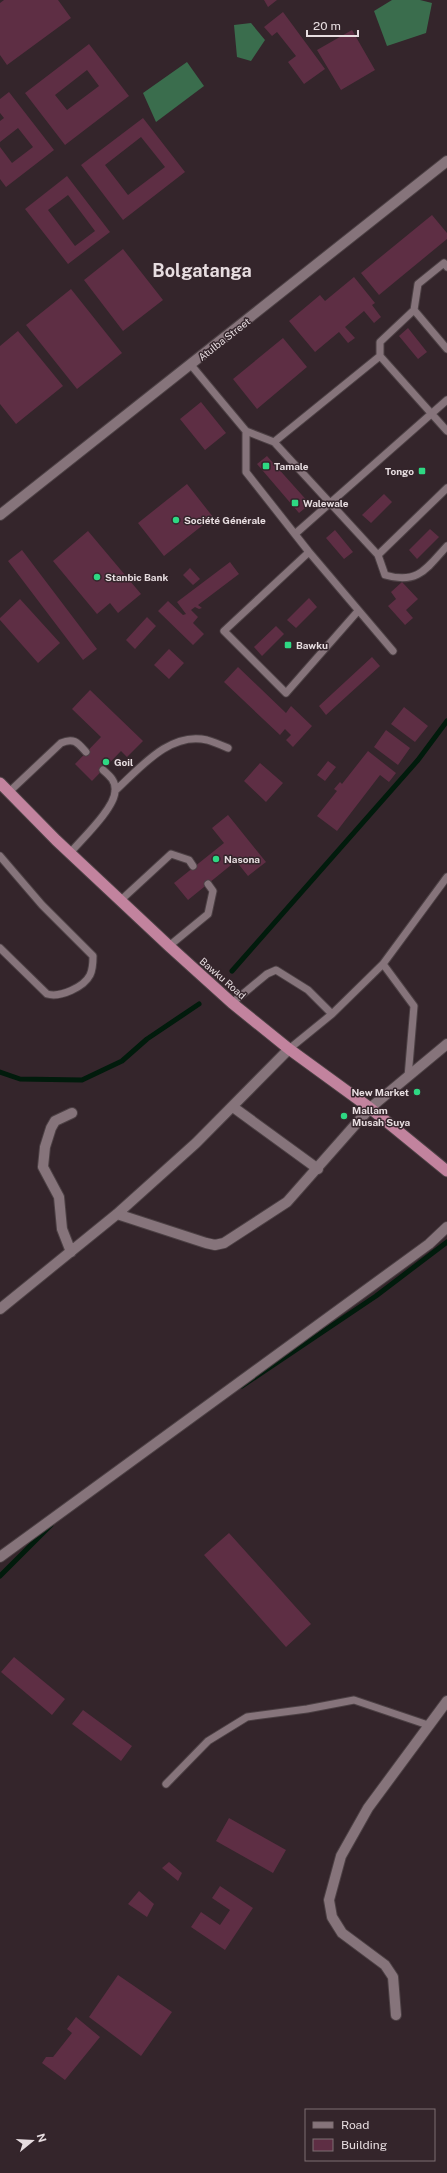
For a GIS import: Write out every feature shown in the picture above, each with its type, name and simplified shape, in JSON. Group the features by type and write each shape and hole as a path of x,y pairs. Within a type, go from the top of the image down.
{"highway":[{"name":"Bawku Road","path":"0,783 70,853 169,946 232,1002 289,1049 370,1108 447,1171"}],"street":[{"name":"Atulba Street","path":"0,515 447,161"},
{"path":"117,1214 215,1245 224,1243 287,1202 318,1169 370,1108 447,1044"},
{"path":"0,1309 117,1214 233,1107 289,1049"},
{"path":"233,1107 318,1169"},
{"path":"71,1252 62,1229 59,1197 43,1167 45,1147 51,1128 59,1119 72,1113"},
{"path":"0,1557 429,1244 447,1227"},
{"path":"396,2015 393,1977 385,1965 342,1932 332,1917 329,1900 341,1856 368,1808 447,1701"}],"lane":[{"path":"447,267 444,263 418,284 414,310 380,342 380,356 447,431"},
{"path":"414,310 447,349"},
{"path":"274,442 380,356"},
{"path":"191,365 246,431 274,442 331,503 378,555 386,575 398,579 413,578 428,566 447,546"},
{"path":"294,534 447,400"},
{"path":"246,431 246,472 294,534 393,651"},
{"path":"378,555 447,488"},
{"path":"309,552 224,631 286,693 358,611"},
{"path":"9,792 61,743 69,739 76,741 86,752"},
{"path":"115,791 165,747 186,740 206,740 228,748"},
{"path":"70,853 111,804 115,791 113,779 103,770"},
{"path":"120,900 171,854 189,860 193,866"},
{"path":"0,856 42,905 92,956 93,965 89,976 81,984 53,996 48,994 0,948"},
{"path":"289,1049 332,1014 383,964 447,877"},
{"path":"169,946 208,914 214,891 208,884"},
{"path":"383,964 414,1006 408,1077"},
{"path":"232,1002 267,974 276,970 308,990 332,1014"},
{"path":"166,1784 208,1741 247,1717 307,1709 354,1700 428,1725"}],"green space":[{"path":"392,0 420,0 432,3 426,33 387,46 374,11"},
{"path":"251,23 265,40 251,61 237,57 234,25"},
{"path":"187,62 204,86 156,122 143,93"}],"building":[{"path":"4,0 58,0 71,18 7,65 0,55 0,3"},
{"path":"264,0 277,0 268,7"},
{"path":"283,12 325,69 304,84 288,62 296,56 277,32 272,36 264,27"},
{"path":"352,30 375,70 341,90 317,50"},
{"path":"89,44 129,96 65,145 25,93","holes":["87,70 99,86 67,110 55,95"]},
{"path":"9,92 54,150 6,187 0,179 0,147 12,163 33,147 18,128 0,142 0,121 4,118 0,113 0,99"},
{"path":"143,118 185,172 123,220 81,165","holes":["141,137 165,167 128,195 105,165"]},
{"path":"67,176 110,232 68,264 25,209","holes":["68,195 95,231 75,246 48,210"]},
{"path":"432,215 447,233 447,239 379,295 361,273"},
{"path":"123,249 163,300 123,331 84,280"},
{"path":"354,277 375,303 372,305 381,317 374,323 364,311 345,327 355,338 348,343 339,332 315,352 289,321 320,295 325,301"},
{"path":"71,289 122,353 77,389 26,325"},
{"path":"408,328 427,352 418,359 399,336"},
{"path":"18,331 63,386 16,424 0,404 0,346"},
{"path":"283,338 307,367 257,409 233,379"},
{"path":"201,402 226,433 205,450 180,419"},
{"path":"267,456 310,504 299,513 257,464"},
{"name":"Société Générale","path":"187,484 213,517 164,556 138,523"},
{"path":"384,494 392,502 371,523 362,515"},
{"path":"430,529 439,537 417,559 409,550"},
{"path":"335,530 353,552 344,559 326,538"},
{"name":"Stanbic Bank","path":"88,531 141,594 118,613 110,603 97,614 53,561"},
{"path":"22,550 97,649 83,660 8,561"},
{"path":"230,562 239,574 198,605 202,608 199,609 195,607 191,610 198,617 193,623 204,634 193,645 158,611 168,601 183,615 186,614 177,602"},
{"path":"190,568 200,579 193,585 183,575"},
{"path":"402,582 418,599 406,610 413,618 405,625 388,606 396,599 391,592"},
{"path":"309,598 317,607 296,628 287,620"},
{"path":"20,599 60,643 38,663 0,620 0,618"},
{"path":"147,617 156,626 135,649 126,640"},
{"path":"276,626 284,634 262,656 254,647"},
{"path":"169,649 184,663 169,679 154,665"},
{"path":"372,657 380,666 326,715 319,706"},
{"path":"238,667 286,713 291,706 312,726 293,747 286,740 291,735 285,729 280,735 224,682"},
{"path":"90,690 143,741 127,757 121,751 92,781 75,764 101,737 72,709"},
{"path":"404,707 428,726 415,742 391,724"},
{"path":"386,730 410,748 398,765 374,747"},
{"path":"368,751 396,773 389,782 380,775 337,831 317,816 337,791 334,789 340,782 342,784"},
{"path":"328,761 336,767 325,781 317,775"},
{"path":"260,763 283,783 266,802 244,781"},
{"path":"228,815 266,862 248,876 236,861 188,900 174,883 224,843 212,828"},
{"path":"229,1533 311,1624 286,1647 204,1555"},
{"path":"14,1657 65,1699 52,1715 1,1672"},
{"path":"83,1710 132,1746 121,1761 72,1724"},
{"path":"229,1818 286,1850 273,1873 216,1841"},
{"path":"169,1862 182,1873 178,1881 162,1868"},
{"path":"220,1886 253,1908 225,1950 191,1927 201,1912 220,1925 230,1910 212,1898"},
{"path":"139,1891 154,1904 147,1917 128,1904"},
{"path":"118,1975 172,2012 141,2056 89,2017"},
{"path":"76,2017 100,2037 65,2080 42,2063 46,2057 53,2057 72,2033 67,2029"}],"waterway":[{"path":"232,971 418,760 447,721"},
{"path":"0,1072 20,1079 82,1080 122,1061 147,1039 199,1004"},
{"path":"242,1386 376,1296 447,1242"},
{"path":"0,1576 51,1525"}],"place":[{"name":"Tamale","path":"266,466"},
{"name":"Tongo","path":"422,471"},
{"name":"Walewale","path":"295,503"},
{"name":"Société Générale","path":"176,520"},
{"name":"Stanbic Bank","path":"97,577"},
{"name":"Bawku","path":"288,645"},
{"name":"Goil","path":"106,762"},
{"name":"Nasona","path":"216,859"},
{"name":"New Market","path":"417,1092"},
{"name":"Mallam Musah Suya","path":"344,1116"}],"district":[{"name":"Bolgatanga","path":"202,270"}]}
